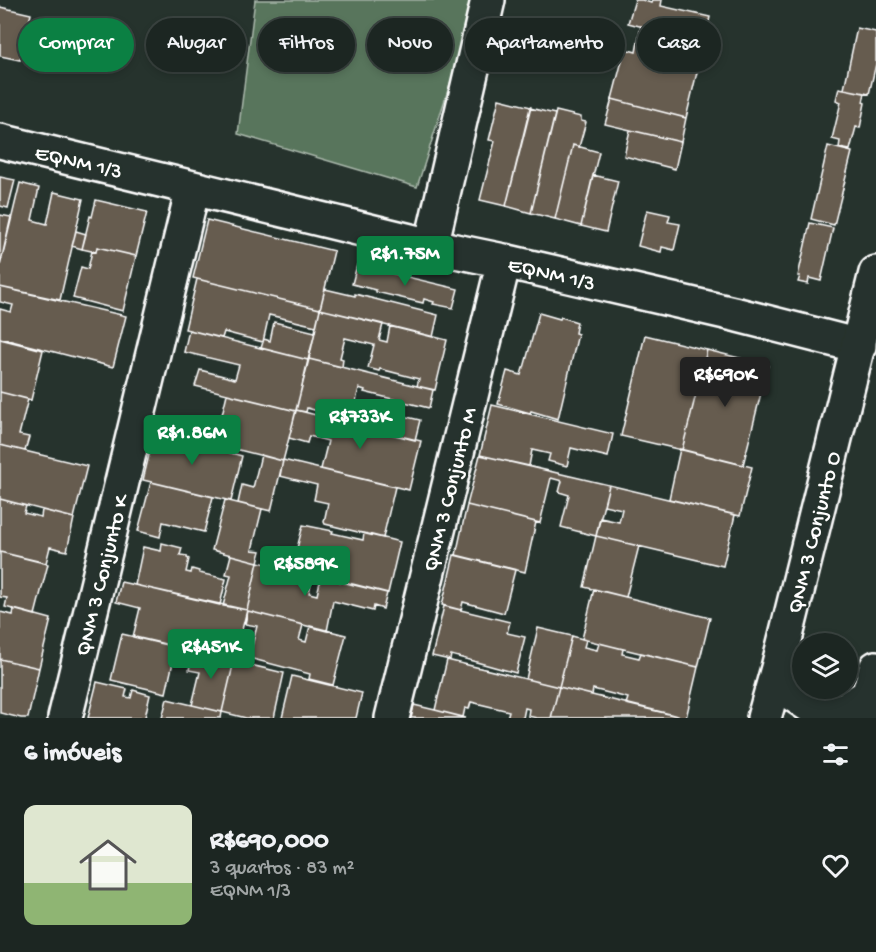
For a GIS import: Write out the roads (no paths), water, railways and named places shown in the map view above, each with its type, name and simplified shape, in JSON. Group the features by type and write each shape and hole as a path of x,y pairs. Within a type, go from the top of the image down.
{"street":[{"path":"431,246 488,0"},
{"name":"EQNM 1/3","path":"0,141 431,246 738,315 859,346"},
{"name":"QNM 3 Conjunto K","path":"65,718 193,188"},
{"name":"QNM 3 Conjunto M","path":"392,718 504,261"},
{"name":"QNM 3 Conjunto O","path":"764,718 876,273"},
{"path":"778,668 791,693 815,709 843,710 870,694"}]}
